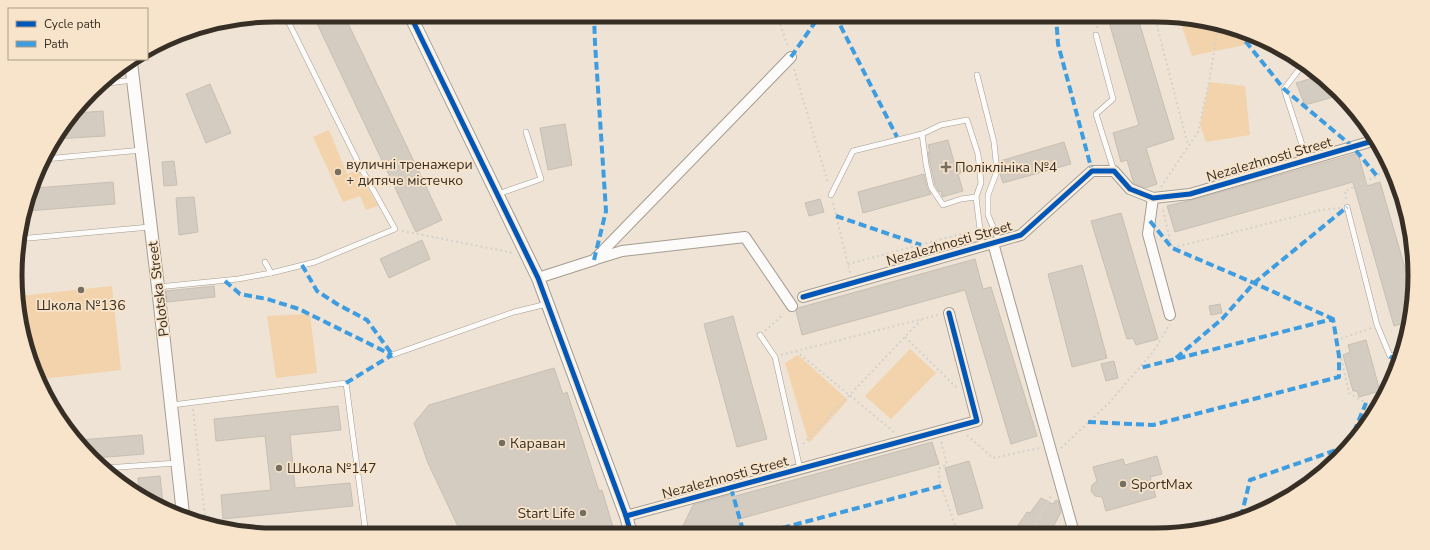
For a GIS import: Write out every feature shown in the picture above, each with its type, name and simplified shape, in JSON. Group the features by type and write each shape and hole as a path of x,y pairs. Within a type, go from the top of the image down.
{"street":[{"path":"413,22 538,278 629,528"},
{"path":"594,260 791,57"},
{"name":"Polotska Street","path":"131,67 183,511"},
{"name":"Nezalezhnosti Street","path":"803,297 1021,235 1092,172 1114,172 1130,189 1157,198 1190,194 1370,142"},
{"path":"1157,198 1148,234 1170,315"},
{"path":"538,278 622,251 745,237 792,306"},
{"name":"Nezalezhnosti Street","path":"996,242 1073,528"},
{"name":"Nezalezhnosti Street","path":"626,516 977,421 949,313"}],"lane":[{"path":"158,287 238,279 271,273 314,262 395,229 359,169 288,22"},
{"path":"1096,35 1113,99 1096,114 1114,172"},
{"path":"1300,68 1284,89 1306,160"},
{"path":"978,75 994,142 997,171 988,194 988,215 996,242"},
{"path":"111,83 133,80"},
{"path":"831,195 853,151 922,134 941,125 967,120 979,161 981,183 976,198 982,246"},
{"path":"497,194 541,179 526,132"},
{"path":"922,134 931,187 943,205 962,199 976,198"},
{"path":"50,158 142,150"},
{"path":"1347,207 1377,326 1390,356 1395,355"},
{"path":"25,238 151,227"},
{"path":"266,262 271,273"},
{"path":"392,355 514,312 548,304"},
{"path":"760,335 775,357 800,470"},
{"path":"170,405 346,383 365,528"},
{"path":"111,468 177,463"}],"path":[{"path":"779,22 831,195 852,284"},
{"path":"1096,35 1097,22"},
{"path":"1156,22 1188,146"},
{"path":"1218,30 1209,82 1198,132 1157,198 1172,248 1322,210 1347,207 1345,191 1377,176 1385,170"},
{"path":"395,229 527,256"},
{"path":"848,264 980,229"},
{"path":"760,335 792,306"},
{"path":"775,357 949,313"},
{"path":"796,452 921,320"},
{"path":"958,426 993,458 1051,450 1109,403 1153,352 1169,326"},
{"path":"1375,400 1366,402 1349,393 1337,340 1377,326"},
{"path":"905,337 972,402"},
{"path":"796,351 904,441"},
{"path":"192,402 205,518"},
{"path":"938,432 947,464 938,470 941,486 956,528"},
{"path":"1033,528 1060,480"},
{"path":"1183,526 1257,507"}],"shaded area":[{"path":"1181,24 1204,27 1236,35 1255,43 1192,56"},
{"path":"1209,82 1245,86 1250,135 1206,142 1200,125"},
{"name":"вуличні тренажери + дитяче містечко","path":"329,130 347,174 358,170 378,206 366,210 360,196 343,202 313,137"},
{"path":"112,286 121,370 44,379 35,356 27,324 23,296"},
{"path":"310,314 317,373 276,378 267,316"},
{"path":"910,349 936,373 891,419 865,396"},
{"path":"798,355 848,400 809,443 785,363"}],"building":[{"path":"316,22 347,22 442,220 416,232"},
{"path":"1109,22 1139,22 1174,139 1146,148 1157,184 1145,188 1134,184 1127,160 1121,162 1113,133 1139,125"},
{"path":"1313,78 1335,97 1305,105 1296,83"},
{"path":"210,84 231,133 206,143 186,94"},
{"path":"103,111 105,136 62,139 81,113"},
{"path":"565,124 572,165 548,170 540,128"},
{"path":"948,140 954,162 958,161 961,173 958,174 963,191 942,197 941,191 939,192 935,185 928,152 930,152 928,145"},
{"path":"1064,142 1071,164 1003,183 1000,174 1000,161"},
{"path":"1358,153 1367,186 1380,182 1408,278 1406,308 1403,323 1394,326 1353,182 1175,232 1167,206"},
{"path":"174,161 177,185 164,186 162,162"},
{"path":"924,174 927,188 931,194 863,213 858,192"},
{"path":"113,182 115,204 31,211 37,188"},
{"path":"194,197 198,232 179,235 176,198"},
{"path":"820,199 824,212 809,216 805,203"},
{"path":"1121,213 1158,339 1136,345 1133,338 1127,339 1091,221"},
{"path":"422,240 430,259 389,278 380,259"},
{"path":"975,259 983,289 991,287 1037,436 1011,444 965,290 802,335 796,311 798,308"},
{"path":"1082,265 1107,358 1072,367 1048,274"},
{"path":"214,286 215,297 167,302 166,291"},
{"path":"1220,304 1222,313 1211,315 1209,306"},
{"path":"733,316 767,439 737,447 704,324"},
{"path":"1366,340 1380,391 1359,397 1357,391 1353,391 1343,355 1350,352 1348,345"},
{"path":"1114,361 1118,378 1106,381 1101,364"},
{"name":"Караван","path":"554,368 563,394 567,392 599,491 602,490 613,527 459,528 428,463 414,423 429,405"},
{"path":"338,406 341,430 290,435 295,488 350,483 353,506 223,519 221,495 271,490 265,436 216,441 214,419"},
{"path":"142,435 144,454 100,458 83,440"},
{"path":"932,442 939,464 739,519 741,528 684,528 683,526 693,505 732,494 732,497"},
{"name":"SportMax","path":"1157,456 1162,474 1150,477 1156,497 1106,511 1102,497 1095,496 1091,491 1092,485 1097,481 1093,467 1123,459 1125,465"},
{"path":"969,461 983,508 958,515 945,468"},
{"path":"160,476 163,502 139,488 138,478"},
{"path":"1041,498 1053,504 1056,500 1058,501 1061,512 1053,528 1016,528 1027,512 1030,513"}],"marked path":[{"path":"594,22 606,211 594,260"},
{"path":"791,57 815,22"},
{"path":"839,22 897,137"},
{"path":"1056,22 1058,44 1092,171"},
{"path":"1242,37 1284,89 1353,147 1377,176"},
{"path":"1176,358 1222,319 1254,283 1347,207"},
{"path":"836,216 921,245"},
{"path":"1150,221 1172,248 1333,319"},
{"path":"302,265 317,291 337,304 367,320 391,353"},
{"path":"225,281 240,294 267,299 299,309 392,355"},
{"path":"1088,422 1153,425 1339,377 1339,356 1333,319 1140,368"},
{"path":"346,383 392,355"},
{"path":"1390,356 1394,359"},
{"path":"1354,431 1366,403"},
{"path":"1242,513 1250,480 1338,449"},
{"path":"782,528 941,486"},
{"path":"731,488 742,528"}],"cycle path":[{"path":"413,22 538,278 629,528"},
{"path":"803,297 1021,235 1092,171 1114,171 1130,189 1153,198 1190,194 1370,142"},
{"path":"626,516 977,421 949,313"}],"place":[{"name":"Поліклініка №4","path":"946,167"},
{"name":"вуличні тренажери + дитяче містечко","path":"338,172"},
{"name":"Школа №136","path":"81,290"},
{"name":"Караван","path":"502,443"},
{"name":"Школа №147","path":"279,468"},
{"name":"SportMax","path":"1123,484"},
{"name":"Start Life","path":"583,513"}]}
